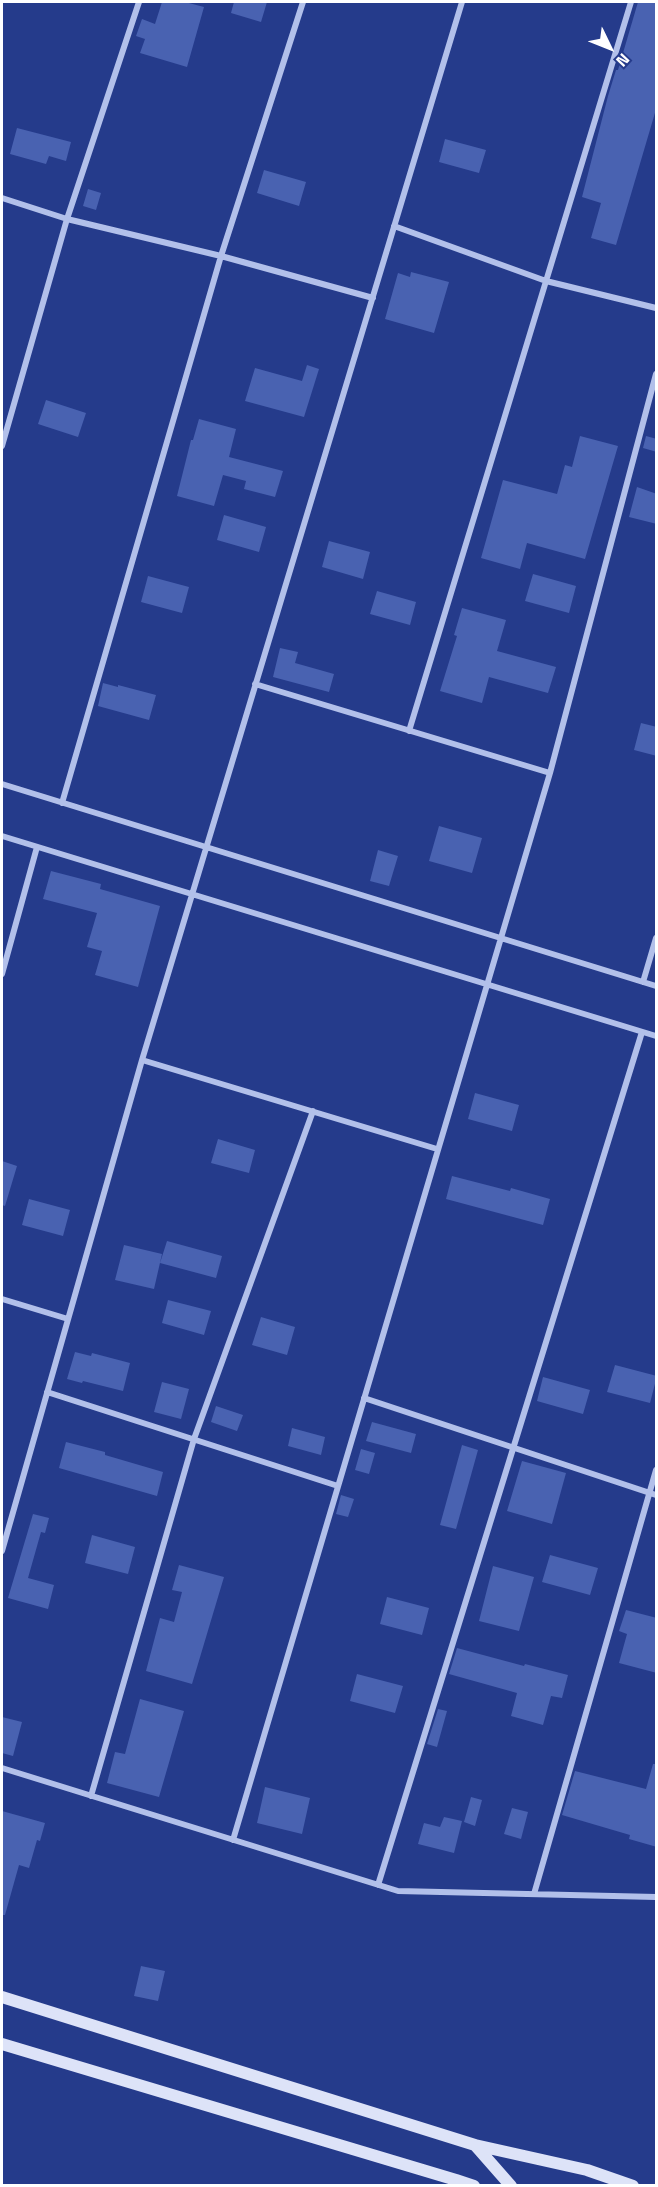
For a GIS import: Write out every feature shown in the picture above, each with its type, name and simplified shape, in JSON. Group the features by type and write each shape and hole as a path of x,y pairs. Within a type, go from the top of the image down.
{"street":[{"path":"2,446 67,219 139,2"},
{"path":"62,803 221,256 303,2"},
{"path":"2,1551 142,1060 462,2"},
{"path":"410,731 631,2"},
{"path":"2,198 67,219 221,256 372,298"},
{"path":"394,226 546,281 657,308"},
{"path":"233,1840 550,773 657,374"},
{"path":"255,684 550,773"},
{"path":"2,784 657,986"},
{"path":"2,836 657,1036"},
{"path":"2,974 37,847"},
{"path":"643,982 657,938"},
{"path":"378,1885 642,1032"},
{"path":"142,1060 437,1149"},
{"path":"91,1796 194,1439 313,1111"},
{"path":"2,1299 68,1319"},
{"path":"47,1392 338,1486"},
{"path":"364,1398 653,1495"},
{"path":"534,1894 653,1495 657,1470"},
{"path":"2,1768 398,1891 657,1897"},
{"path":"2,1997 474,2145 587,2170 633,2186"},
{"path":"2,2044 474,2186"},
{"path":"474,2145 511,2186"}],"building":[{"path":"162,2 185,2 204,7 187,67 140,53 145,39 136,36 142,19 155,24"},
{"path":"234,2 267,2 261,22 231,13"},
{"path":"638,2 657,2 657,106 616,245 591,238 601,203 582,197 608,96"},
{"path":"17,128 71,142 66,161 49,156 46,164 10,154"},
{"path":"445,139 486,150 479,173 439,162"},
{"path":"264,170 306,182 299,206 257,193"},
{"path":"88,189 101,193 96,210 83,206"},
{"path":"411,272 449,282 434,333 385,319 398,273 410,277"},
{"path":"307,365 319,369 304,417 245,401 255,368 302,381"},
{"path":"46,400 86,413 78,437 38,424"},
{"path":"199,419 236,429 229,457 283,471 275,497 244,489 246,481 223,475 214,506 177,496 191,440 193,440"},
{"path":"580,436 618,446 585,559 527,543 520,569 481,558 503,480 557,494 565,465 572,467"},
{"path":"646,436 657,439 657,452 643,448"},
{"path":"637,487 657,494 657,524 629,517"},
{"path":"224,515 266,527 259,552 217,540"},
{"path":"329,541 370,552 363,579 322,567"},
{"path":"533,574 576,586 569,613 525,601"},
{"path":"148,576 189,587 182,613 141,602"},
{"path":"377,591 416,602 410,625 370,614"},
{"path":"462,608 506,620 497,651 556,667 548,693 489,677 482,703 440,691 457,636 454,635"},
{"path":"280,648 298,652 295,663 334,674 329,692 273,677"},
{"path":"103,683 156,695 149,720 98,706"},
{"path":"641,723 657,727 657,756 634,750"},
{"path":"439,826 482,838 472,873 429,861"},
{"path":"378,850 398,856 389,886 370,881"},
{"path":"51,871 101,884 100,889 160,906 138,987 95,975 102,951 87,947 97,913 43,899"},
{"path":"475,1093 519,1105 512,1131 468,1119"},
{"path":"218,1139 255,1150 249,1173 211,1163"},
{"path":"2,1161 17,1166 5,1206 2,1205"},
{"path":"452,1176 550,1199 543,1225 446,1199"},
{"path":"29,1199 70,1210 63,1236 22,1225"},
{"path":"167,1241 222,1256 216,1278 160,1263"},
{"path":"124,1245 162,1254 154,1289 115,1280"},
{"path":"168,1300 211,1311 204,1335 162,1323"},
{"path":"261,1317 295,1327 287,1355 252,1345"},
{"path":"75,1352 91,1356 92,1353 130,1363 123,1391 67,1379"},
{"path":"615,1365 657,1376 650,1403 607,1392"},
{"path":"543,1377 590,1390 583,1414 537,1401"},
{"path":"162,1382 189,1389 181,1419 154,1412"},
{"path":"216,1406 243,1415 237,1431 211,1422"},
{"path":"372,1422 416,1434 411,1453 366,1441"},
{"path":"292,1428 325,1437 321,1455 288,1446"},
{"path":"66,1442 105,1452 105,1455 163,1472 157,1496 59,1468"},
{"path":"462,1445 478,1450 456,1529 440,1525"},
{"path":"361,1449 375,1453 369,1474 355,1470"},
{"path":"522,1461 566,1473 552,1524 507,1511"},
{"path":"341,1495 354,1499 348,1517 336,1514"},
{"path":"33,1514 49,1518 45,1533 41,1532 28,1578 54,1585 48,1609 8,1598"},
{"path":"92,1535 135,1547 128,1574 85,1563"},
{"path":"550,1555 598,1568 590,1595 542,1582"},
{"path":"179,1565 224,1577 192,1684 146,1671 160,1618 174,1622 182,1592 172,1590"},
{"path":"493,1566 534,1577 519,1631 479,1621"},
{"path":"387,1597 429,1608 422,1635 380,1624"},
{"path":"626,1610 657,1618 657,1673 619,1663 627,1634 619,1631"},
{"path":"457,1648 568,1675 562,1698 551,1696 543,1725 511,1716 517,1693 449,1674"},
{"path":"357,1674 403,1686 395,1713 350,1701"},
{"path":"140,1699 184,1711 159,1797 107,1783 115,1752 125,1754"},
{"path":"438,1709 447,1711 437,1747 427,1744"},
{"path":"2,1717 22,1722 13,1756 2,1753"},
{"path":"653,1764 657,1764 657,1847 629,1839 630,1835 562,1815 575,1771 646,1789"},
{"path":"265,1787 310,1798 302,1834 257,1823"},
{"path":"471,1797 482,1800 475,1826 464,1822"},
{"path":"512,1808 528,1812 521,1839 504,1834"},
{"path":"2,1811 45,1823 40,1841 37,1840 29,1868 19,1865 5,1915 2,1915"},
{"path":"444,1817 462,1821 454,1853 418,1844 424,1823 440,1827"},
{"path":"141,1966 165,1971 158,2001 134,1996"}]}
